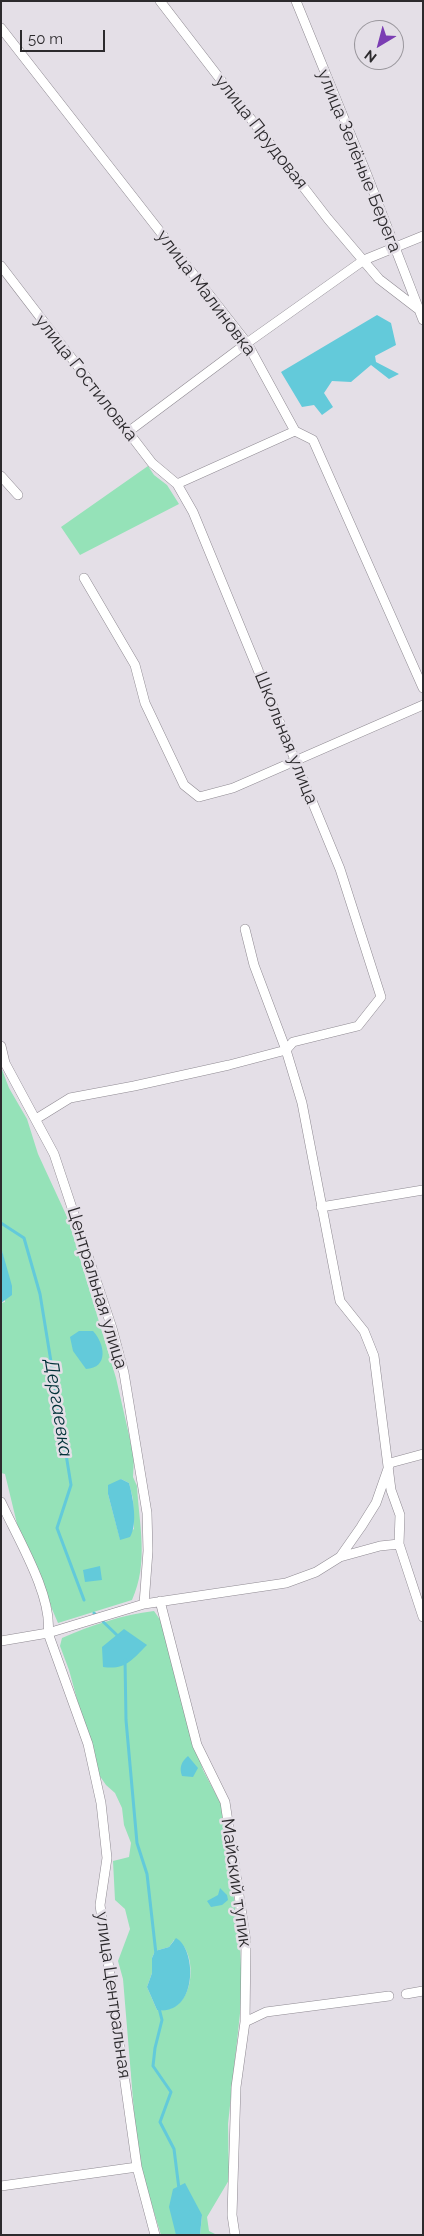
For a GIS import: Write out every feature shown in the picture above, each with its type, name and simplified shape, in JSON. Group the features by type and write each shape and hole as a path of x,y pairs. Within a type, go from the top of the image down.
{"street":[{"name":"улица Прудовая","path":"160,1 328,219 378,279 418,309"},
{"name":"улица Зелёные Берега","path":"296,1 367,175 423,320"},
{"name":"улица Малиновка","path":"1,28 247,343 295,431 312,440 423,688"},
{"path":"128,432 247,343 364,260 423,236"},
{"name":"улица Гостиловка","path":"1,266 152,463 177,484"},
{"path":"177,484 295,431"},
{"path":"1,476 18,495"},
{"name":"Школьная улица","path":"177,484 193,512 340,869 381,997 358,1026 292,1042 286,1050"},
{"path":"84,578 134,665 145,702 188,790 199,796 210,795 233,788 295,762 347,736 423,705"},
{"path":"245,929 254,965 286,1050 302,1103 320,1207 340,1301 364,1331 374,1356 390,1463 392,1490 400,1515 399,1544 423,1618"},
{"name":"Центральная улица","path":"1,1046 5,1063 54,1154 112,1328 124,1373 147,1513 148,1559 144,1604"},
{"path":"36,1119 70,1098 166,1080 286,1050"},
{"path":"320,1207 423,1190"},
{"path":"390,1463 423,1454"},
{"path":"340,1557 376,1503 390,1463"},
{"name":"улица Центральная","path":"1,1502 42,1592 50,1620 48,1633 88,1744 101,1802 107,1858 100,1904 137,2167 155,2235"},
{"path":"1,1641 48,1633 144,1604 286,1583 316,1572 340,1557 380,1546 399,1544"},
{"name":"Майский тупик","path":"160,1601 197,1745 225,1802 246,1942 244,2022 236,2087 232,2207 235,2235"},
{"path":"406,1994 423,1991"},
{"path":"244,2022 266,2012 389,1996"},
{"path":"1,2186 137,2167"}],"green space":[{"path":"148,466 154,475 167,485 179,504 80,555 61,527"},
{"path":"1,1067 9,1088 27,1119 38,1154 68,1219 116,1378 134,1457 133,1477 137,1486 142,1558 137,1586 132,1600 58,1623 19,1532 5,1474 1,1473 1,1303 5,1302 5,1264 1,1247","holes":["121,1479 129,1483 133,1499 134,1529 120,1539 108,1494"]},
{"path":"154,1611 161,1621 203,1770 221,1804 240,1943 242,1995 228,2124 229,2180 207,2217 209,2231 217,2235 200,2235 202,2215 176,2235 161,2235 138,2160 123,1979 118,1961 130,1929 125,1909 115,1900 113,1861 129,1857 131,1843 124,1825 122,1808 115,1793 106,1785 97,1772 69,1670 60,1646 62,1638 73,1633 107,1621","holes":["174,1940 184,1947 189,1959 191,1969 188,1990 177,2005 168,2009 157,2010 147,1987 152,1973 152,1958 155,1951 169,1947"]}],"water":[{"path":"377,315 391,323 396,345 375,356 376,362 399,374 389,379 371,365 351,382 332,381 324,393 333,407 322,415 314,405 302,407 281,372"},
{"path":"1,1247 12,1286 12,1295 1,1303"},
{"path":"79,1331 93,1331 100,1342 103,1355 98,1364 93,1368 86,1369 73,1351 70,1337"},
{"path":"121,1479 129,1483 133,1503 134,1525 130,1537 120,1540 108,1494 108,1485"},
{"path":"100,1566 102,1580 85,1582 83,1570"},
{"path":"124,1629 147,1645 132,1660 122,1666 103,1667 102,1647"},
{"path":"188,1756 198,1768 193,1777 182,1776 181,1773 181,1765"},
{"path":"220,1888 227,1895 228,1900 222,1905 211,1907 207,1901 218,1895"},
{"path":"176,1938 183,1944 188,1955 190,1980 187,1993 180,2003 170,2009 157,2010 147,1987 152,1973 152,1958 155,1951 169,1947"},
{"path":"185,2183 202,2215 200,2235 176,2235 169,2207 173,2189"}],"waterway":[{"name":"Дергаевка","path":"1,1223 24,1238 40,1294 71,1485 57,1528 84,1600"},
{"name":"Дергаевка","path":"94,1613 119,1637"},
{"path":"125,1660 126,1720 137,1843 147,1874 156,1954"},
{"path":"159,2008 162,2020 153,2066 171,2092 160,2122 174,2149 179,2189"}]}
